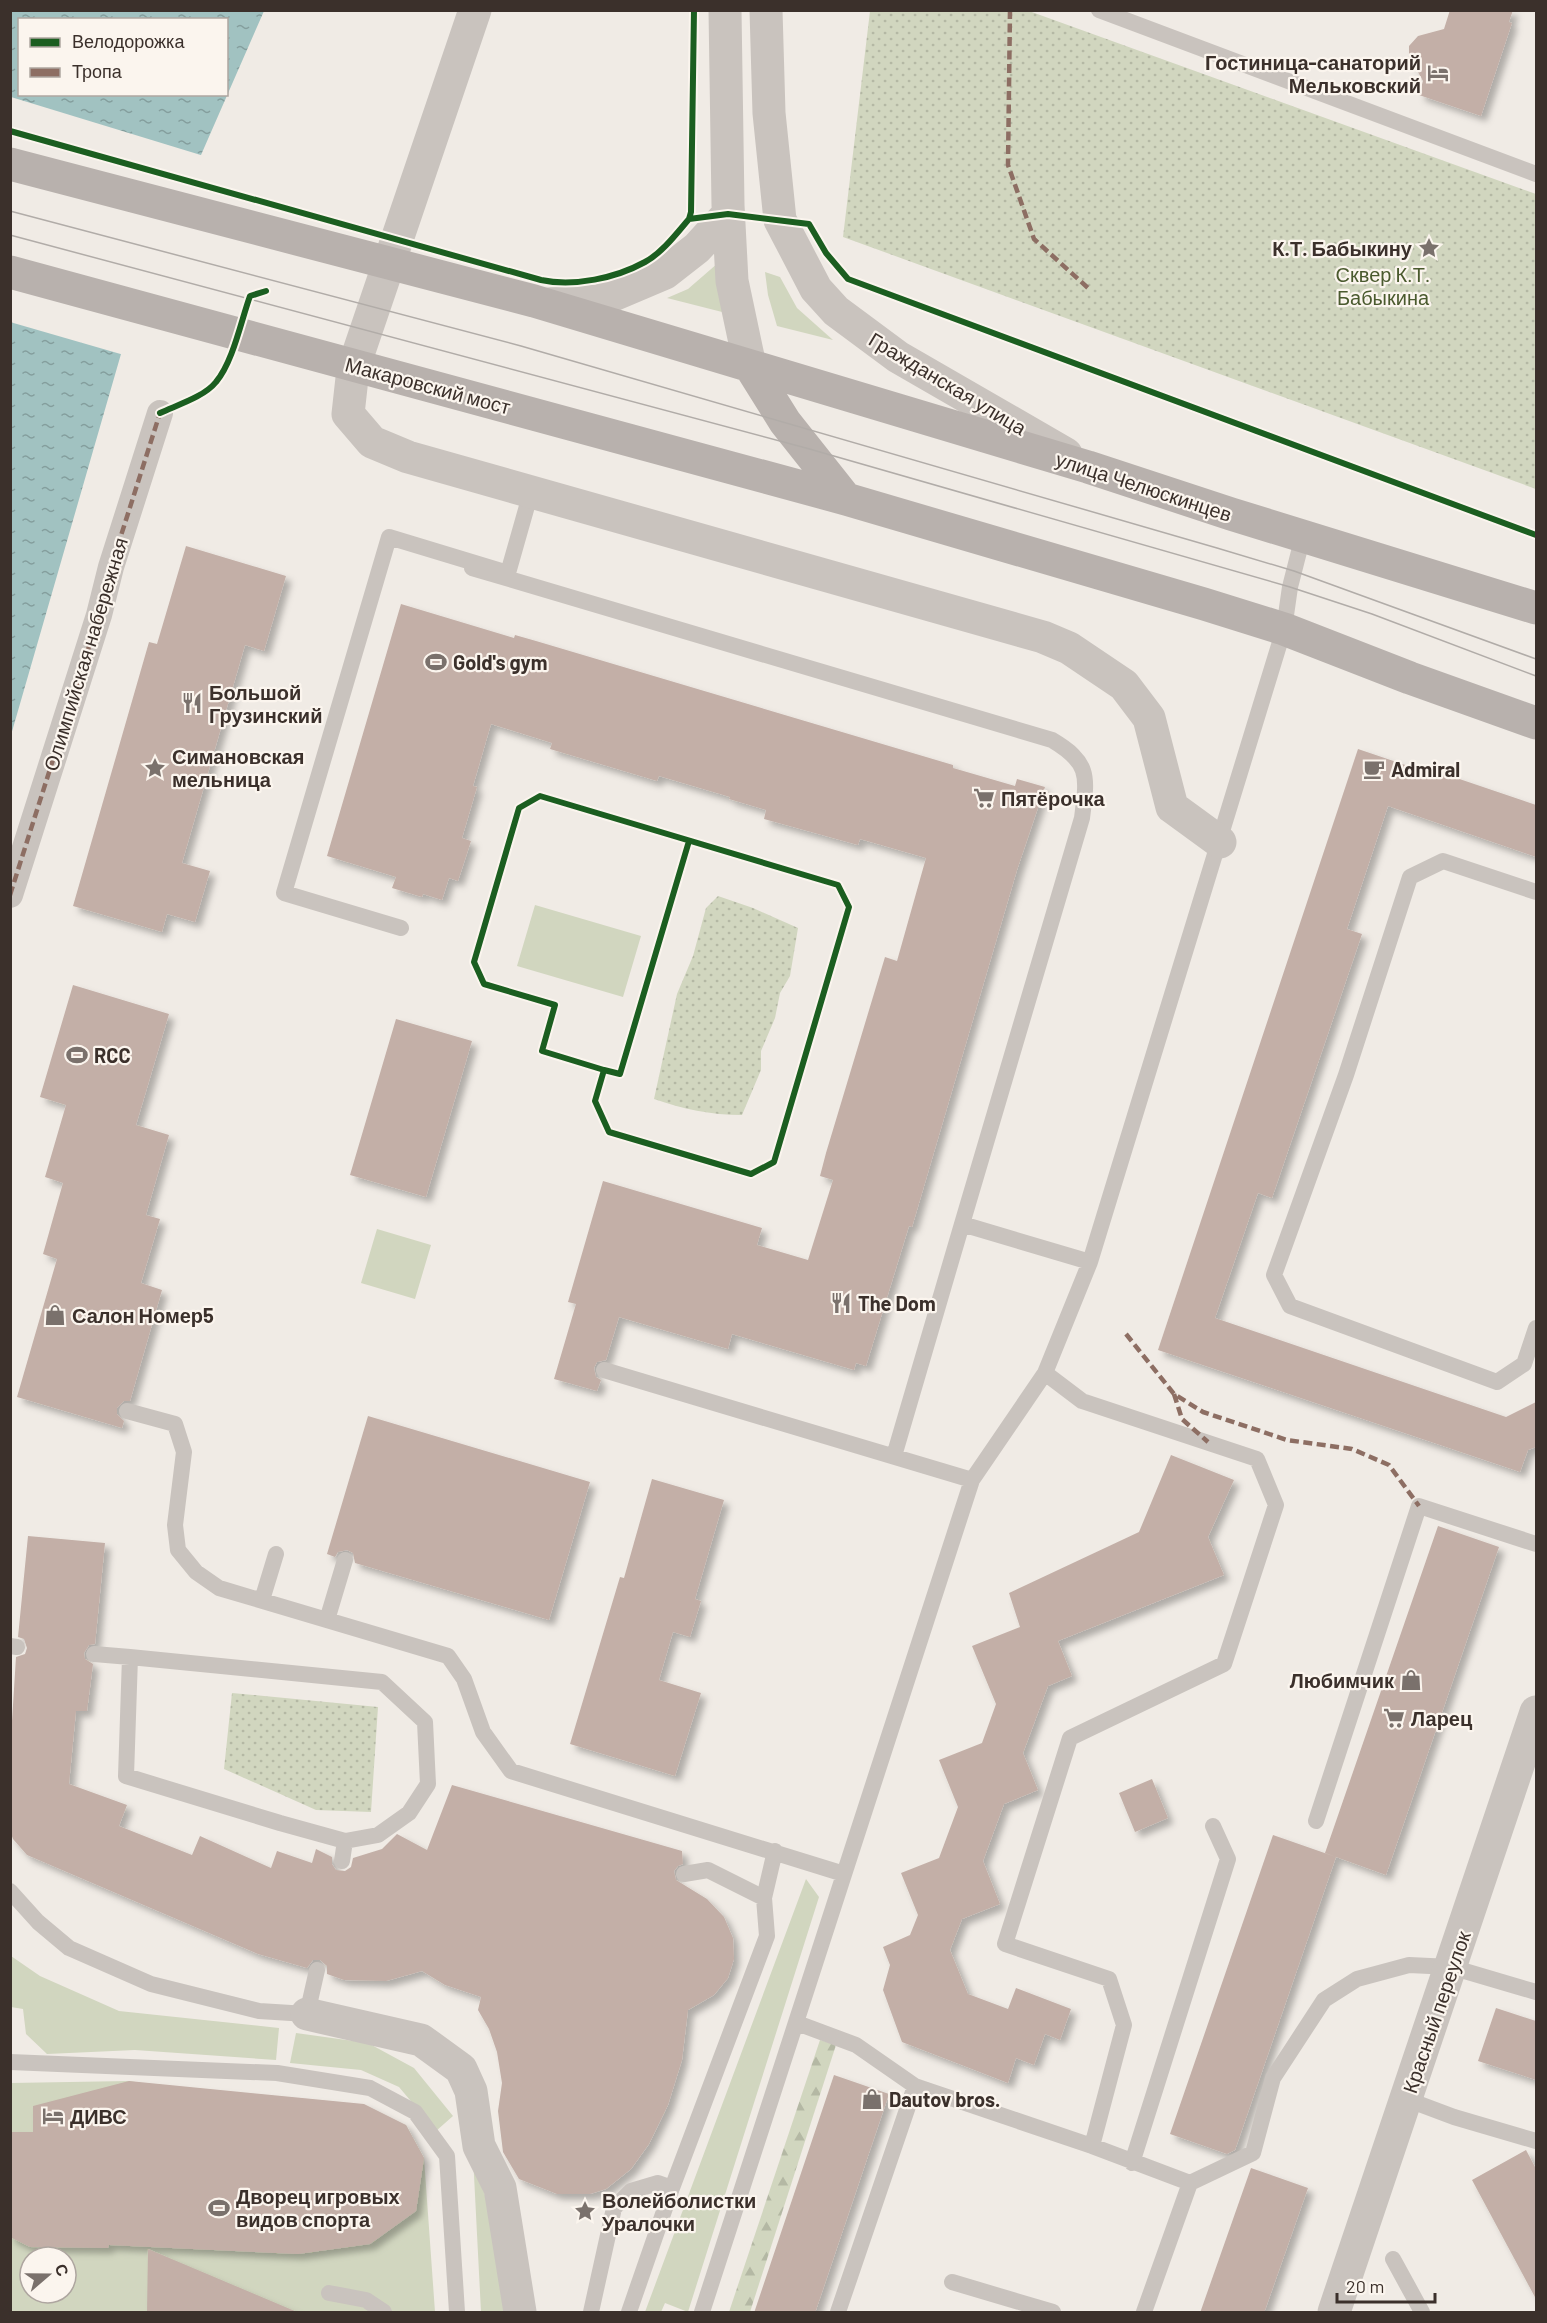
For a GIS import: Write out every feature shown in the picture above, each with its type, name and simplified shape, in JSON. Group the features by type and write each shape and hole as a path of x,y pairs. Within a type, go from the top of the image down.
{"main road":[{"path":"10,164 540,303 750,366 784,422 846,499 1284,629 1410,678 1536,723"},
{"name":"Макаровский мост","path":"10,272 846,499"},
{"name":"улица Челюскинцев","path":"750,366 1088,467 1536,608"}],"street":[{"path":"475,10 353,369 348,414 372,442 408,457 1032,634 1069,648 1124,685 1149,718 1172,807 1220,842"},
{"path":"725,10 732,281 750,366"},
{"name":"Гражданская улица","path":"766,10 769,113 780,220 816,289 836,311 898,357 1088,467"},
{"path":"540,303 599,301 664,273 697,248 729,214"},
{"name":"Олимпийская набережная","path":"10,895 160,413"},
{"name":"Красный переулок","path":"1334,2313 1536,1712"},
{"path":"307,2014 421,2040 461,2069 471,2091 479,2146 500,2188 520,2313"}],"lane":[{"path":"1099,10 1536,174"},
{"path":"401,928 284,892 389,537 507,573 528,491"},
{"path":"702,2313 972,1480 1045,1373 1090,1262 1284,629 1290,586 1303,536"},
{"path":"472,568 1052,740 1071,751 1078,759 1084,772 1082,818 894,1456"},
{"path":"1536,892 1443,861 1410,877 1347,1074 1274,1275 1290,1306 1497,1382 1524,1364 1536,1328"},
{"path":"962,1224 1090,1262"},
{"path":"604,1370 972,1480"},
{"path":"1045,1373 1082,1401 1257,1459 1276,1505 1224,1664 1070,1738 1005,1944 1109,1980 1124,2025 1092,2146"},
{"path":"127,1410 175,1424 184,1452 175,1525 178,1550 196,1572 219,1588 448,1656 464,1679 483,1732 511,1771 844,1874"},
{"path":"1316,1821 1419,1506 1536,1544"},
{"path":"262,1600 276,1554"},
{"path":"327,1620 345,1560"},
{"path":"94,1654 382,1682 426,1722 428,1784 409,1813 378,1835 345,1841 126,1776 130,1658"},
{"path":"1132,2163 1228,1859 1213,1826"},
{"path":"342,1861 345,1841"},
{"path":"629,2313 672,2188 767,1935 764,1898 775,1851"},
{"path":"684,1874 708,1870 764,1898"},
{"path":"10,1891 38,1922 69,1948 151,1984 259,2011 307,2014 317,1970"},
{"path":"797,2023 856,2045 915,2086 1092,2146 1190,2183 1253,2154 1273,2078 1324,2000 1358,1979 1410,1965 1451,1967 1536,1992"},
{"path":"10,2062 277,2073 370,2088 415,2112 447,2156 457,2313"},
{"path":"838,2313 915,2086"},
{"path":"1406,2099 1454,2117 1536,2141"},
{"path":"591,2313 614,2208 631,2191 658,2183 672,2188"},
{"path":"1144,2313 1190,2183"},
{"path":"1393,2259 1422,2313"},
{"path":"952,2282 1053,2313"},
{"path":"329,2294 366,2300 384,2313"}],"green space":[{"name":"Сквер К.Т. Бабыкина","path":"870,11 1029,11 1536,194 1536,489 843,237"},
{"path":"718,263 730,314 667,298 688,289"},
{"path":"765,272 780,277 797,308 833,340 777,326 768,295"},
{"path":"718,896 753,908 798,928 790,976 780,993 775,1018 761,1051 761,1070 742,1115 697,1111 654,1099 677,994 693,956 706,908"},
{"path":"535,905 641,936 623,997 517,966"},
{"path":"377,1229 431,1245 415,1299 361,1283"},
{"path":"232,1693 378,1707 371,1812 316,1810 224,1769"},
{"path":"806,1879 819,1897 688,2312 665,2303 661,2312 645,2312"},
{"path":"11,1956 40,1976 119,2011 279,2028 276,2060 135,2050 47,2054 26,2034 23,2009 11,2007"},
{"path":"296,2033 368,2043 414,2068 453,2116 436,2131 399,2087 361,2070 290,2063"},
{"path":"820,2040 836,2045 750,2312 729,2312"},
{"name":"Дворец игровых видов спорта","path":"129,2081 406,2125 424,2158 435,2312 11,2312 10,2083"},
{"path":"473,2156 491,2215 504,2312 481,2312"}],"water":[{"path":"11,11 264,11 228,93 228,18 18,18 18,96 227,96 121,354 11,735"}],"pier":[{"path":"11,97 204,156 124,355 10,322"}],"building":[{"path":"1450,10 1513,10 1509,22 1512,23 1481,116 1419,95 1423,81 1409,56 1409,46 1418,36 1444,29"},
{"path":"186,546 286,576 264,651 245,645 182,863 210,871 195,922 167,914 162,932 73,906 149,642 157,644"},
{"path":"401,604 514,638 515,635 536,641 953,765 953,768 1015,786 1017,779 1045,787 1017,870 912,1227 909,1226 866,1366 856,1363 854,1370 732,1334 728,1349 619,1317 606,1360 597,1362 594,1368 596,1377 601,1380 597,1391 554,1379 576,1304 568,1302 603,1181 762,1228 757,1245 808,1260 833,1180 820,1176 826,1153 885,957 897,961 926,858 860,839 858,845 764,819 766,810 729,799 730,797 659,776 657,781 550,749 552,743 491,724 473,786 477,787 462,838 471,841 458,881 449,878 442,900 392,888 396,877 327,856"},
{"path":"1358,749 1423,771 1424,767 1536,805 1536,857 1388,806 1347,929 1362,934 1272,1198 1258,1193 1215,1318 1506,1417 1536,1402 1536,1447 1528,1450 1520,1472 1158,1350"},
{"path":"73,985 169,1014 136,1125 169,1135 146,1215 160,1219 141,1283 162,1290 130,1401 124,1401 117,1408 117,1414 124,1421 122,1428 17,1397 57,1259 43,1254 63,1183 45,1177 66,1105 40,1097"},
{"path":"396,1019 472,1041 426,1197 350,1175"},
{"path":"368,1416 590,1482 549,1620 355,1563 353,1553 347,1550 338,1552 335,1557 327,1554"},
{"path":"1171,1455 1234,1480 1208,1537 1224,1575 1058,1641 1072,1676 1048,1686 1023,1753 1038,1790 1004,1804 983,1861 1000,1904 962,1919 950,1950 968,1994 1008,2009 1016,1988 1071,2009 1060,2040 1045,2034 1034,2065 1016,2058 1008,2083 902,2042 883,1990 890,1965 883,1947 910,1935 918,1915 901,1873 939,1858 958,1807 939,1760 982,1743 996,1704 972,1646 1020,1627 1009,1593 1139,1532"},
{"path":"652,1479 724,1500 695,1599 701,1601 690,1637 673,1632 659,1680 701,1693 675,1776 570,1744 620,1577 624,1578"},
{"path":"1438,1526 1499,1547 1386,1875 1325,1853"},
{"path":"28,1536 105,1543 95,1644 89,1645 84,1653 85,1659 93,1664 87,1711 76,1711 69,1784 127,1805 119,1826 192,1855 200,1836 271,1868 277,1851 312,1863 316,1849 332,1857 332,1864 336,1870 345,1871 351,1867 353,1858 382,1849 397,1834 427,1850 452,1785 682,1851 683,1864 674,1871 676,1880 707,1899 724,1917 733,1938 734,1959 728,1978 714,1995 688,2010 682,2060 668,2105 649,2144 631,2169 606,2189 590,2194 557,2194 519,2179 503,2152 498,2111 502,2083 497,2052 489,2029 478,2010 481,1997 445,1985 422,1971 386,1981 344,1980 327,1974 327,1966 320,1960 313,1960 307,1968 258,1954 27,1855 13,1839 10,1831 10,1753 16,1657 25,1654 27,1648 24,1639 18,1637"},
{"path":"1152,1779 1168,1818 1135,1832 1119,1793"},
{"path":"1273,1835 1336,1857 1235,2150 1227,2154 1170,2134"},
{"path":"1496,2008 1536,2021 1536,2080 1478,2061"},
{"path":"834,2075 889,2094 815,2313 754,2313"},
{"name":"Дворец игровых видов спорта","path":"129,2081 364,2104 406,2125 424,2158 416,2211 370,2244 298,2254 109,2245 108,2248 78,2248 78,2245 26,2245 10,2237 10,2132 33,2132 33,2106"},
{"path":"1526,2150 1536,2169 1536,2299 1472,2180"},
{"path":"1251,2168 1308,2188 1264,2313 1200,2313"},
{"path":"148,2249 297,2312 297,2313 147,2313"}],"tram line":[{"path":"10,211 521,346 1217,548 1294,571 1536,659"},
{"path":"10,235 806,448 1290,587 1372,614 1536,676"}],"marked path":[{"path":"1010,10 1008,165 1034,239 1088,288"},
{"path":"10,895 160,413"},
{"path":"1126,1334 1174,1394 1203,1412 1287,1440 1352,1449 1389,1465 1419,1506"},
{"path":"1174,1394 1182,1419 1208,1442"}],"cycle path":[{"path":"10,131 541,280 554,282 594,280 634,268 651,258 689,219 691,212 694,10"},
{"path":"689,219 728,214 809,224 826,253 848,279 1536,535"},
{"path":"160,413 197,396 216,382 232,353 250,296 266,291"},
{"path":"540,796 838,885 849,907 774,1162 751,1174 609,1132 595,1101 604,1070 542,1051 555,1005 484,984 474,962 519,808 540,796"},
{"path":"604,1070 620,1074 689,841"}],"place":[{"name":"Гостиница-санаторий Мельковский","path":"1438,73"},
{"name":"К.Т. Бабыкину","path":"1429,248"},
{"name":"Gold's gym","path":"436,662"},
{"name":"Большой Грузинский","path":"192,703"},
{"name":"Симановская мельница","path":"155,768"},
{"name":"Admiral","path":"1374,769"},
{"name":"Пятёрочка","path":"984,798"},
{"name":"RCC","path":"77,1055"},
{"name":"The Dom","path":"841,1303"},
{"name":"Салон Номер5","path":"55,1315"},
{"name":"Любимчик","path":"1411,1680"},
{"name":"Ларец","path":"1394,1718"},
{"name":"Dautov bros.","path":"872,2099"},
{"name":"ДИВС","path":"53,2116"},
{"name":"Дворец игровых видов спорта","path":"219,2208"},
{"name":"Волейболистки Уралочки","path":"585,2211"}]}
